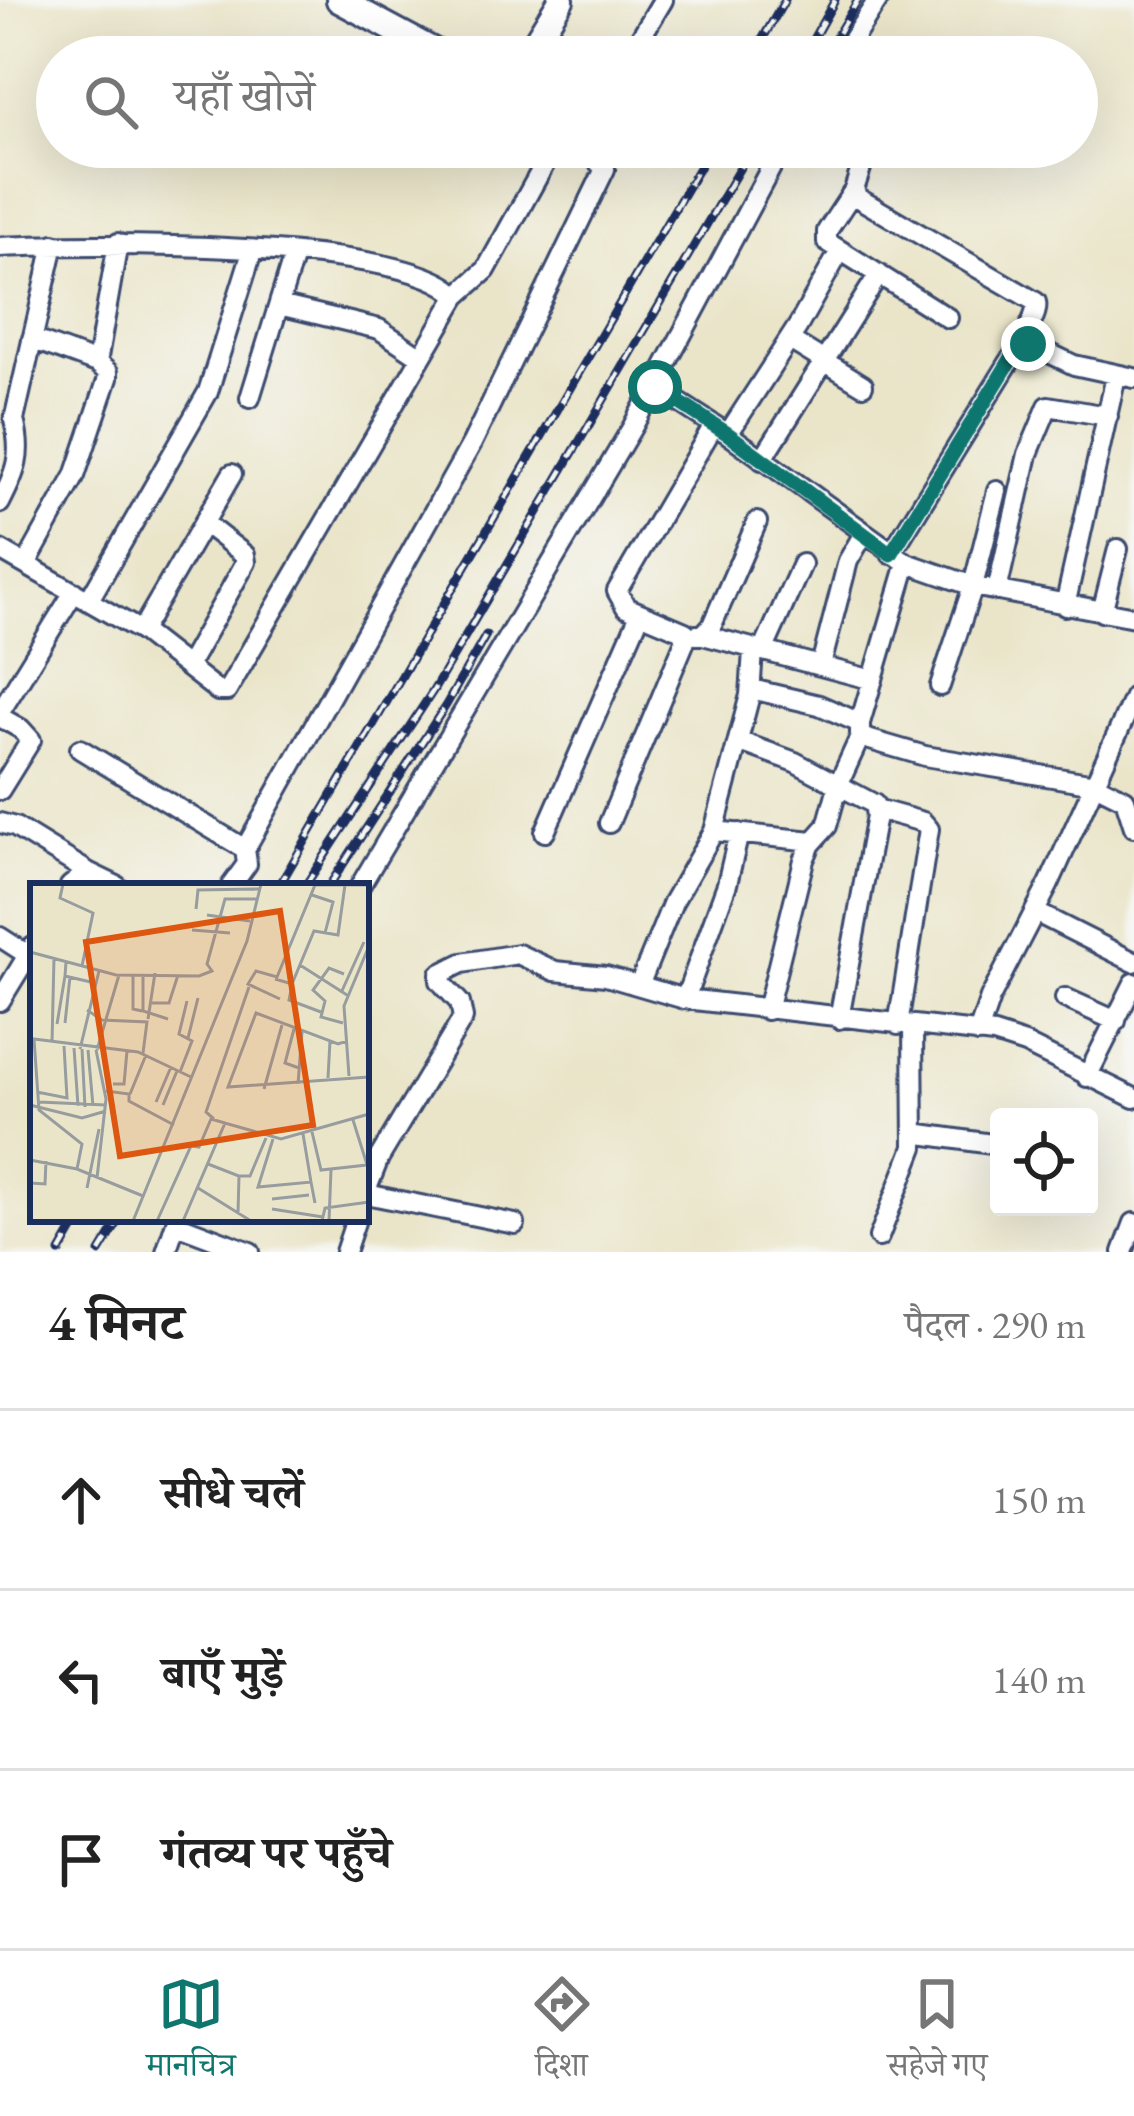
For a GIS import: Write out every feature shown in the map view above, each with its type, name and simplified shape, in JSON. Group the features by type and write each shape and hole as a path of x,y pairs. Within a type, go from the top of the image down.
{"main road":[{"path":"339,0 406,36"},
{"path":"539,36 561,0"}],"street":[{"path":"642,36 664,0"},
{"path":"855,36 878,0"},
{"path":"0,550 141,631 218,691 231,687 457,296 486,270 542,168"},
{"path":"233,883 247,864 245,849 472,442 604,168"},
{"path":"362,883 655,387 771,168"},
{"path":"861,168 854,190 827,230 827,242 948,318"},
{"path":"767,1010 804,860 827,826 860,730 899,559 1038,310 1036,302 858,199 854,190"},
{"path":"0,248 118,243 294,255 401,268 452,289 457,296"},
{"path":"97,363 118,243"},
{"path":"0,503 19,465 21,447 14,420 54,244"},
{"path":"840,251 790,340 721,430 620,580 618,600 640,614 694,634 873,680"},
{"path":"0,790 31,740 0,715 82,596 208,392 252,252"},
{"path":"250,398 294,255"},
{"path":"762,460 879,274"},
{"path":"279,305 379,329 421,357"},
{"path":"1026,335 1028,344 1074,364 1125,377 1108,416 1065,606"},
{"path":"26,564 75,476 108,378 97,363 32,339"},
{"path":"790,340 863,385"},
{"path":"655,387 899,559 973,586 1134,617"},
{"path":"997,591 1028,454 1048,406 1108,416"},
{"path":"141,631 232,474"},
{"path":"940,686 973,586 997,491"},
{"path":"609,823 679,658 694,634 712,625 757,522"},
{"path":"188,665 246,562 245,555 204,523"},
{"path":"821,664 848,561 863,535"},
{"path":"1102,612 1118,549"},
{"path":"640,983 673,902 714,830 758,651 802,565"},
{"path":"545,832 640,614"},
{"path":"751,689 819,704 860,730 925,756 1095,784 1125,799 1134,827"},
{"path":"978,1033 1007,959 1034,912 1134,697"},
{"path":"738,741 839,783 870,799 876,809 839,1019"},
{"path":"80,749 245,849"},
{"path":"876,809 923,822 930,834 905,1026 914,1133 908,1171 879,1237"},
{"path":"0,823 15,827 111,883"},
{"path":"714,830 813,841"},
{"path":"685,999 728,884 739,833"},
{"path":"74,883 88,872"},
{"path":"1034,912 1134,962"},
{"path":"0,937 30,951 0,1000"},
{"path":"369,1185 379,1158 463,1018 460,1003 440,981 445,969 518,954 555,971 640,983 685,999 978,1033 1025,1044 1134,1098"},
{"path":"1087,1077 1124,1016 1134,983"},
{"path":"1065,998 1124,1016"},
{"path":"914,1133 990,1144"},
{"path":"369,1194 515,1224"},
{"path":"166,1252 176,1222"},
{"path":"178,1222 250,1252"},
{"path":"345,1252 355,1222"},
{"path":"1124,1252 1134,1222"}],"railway":[{"path":"764,36 785,0"},
{"path":"815,36 835,0"},
{"path":"837,36 858,0"},
{"path":"281,883 699,168"},
{"path":"307,883 433,691 740,168"},
{"path":"331,883 486,635"},
{"path":"60,1252 77,1222"},
{"path":"100,1252 118,1222"}],"route":[{"path":"655,387 728,434 891,554 1026,335 1028,344"}]}
